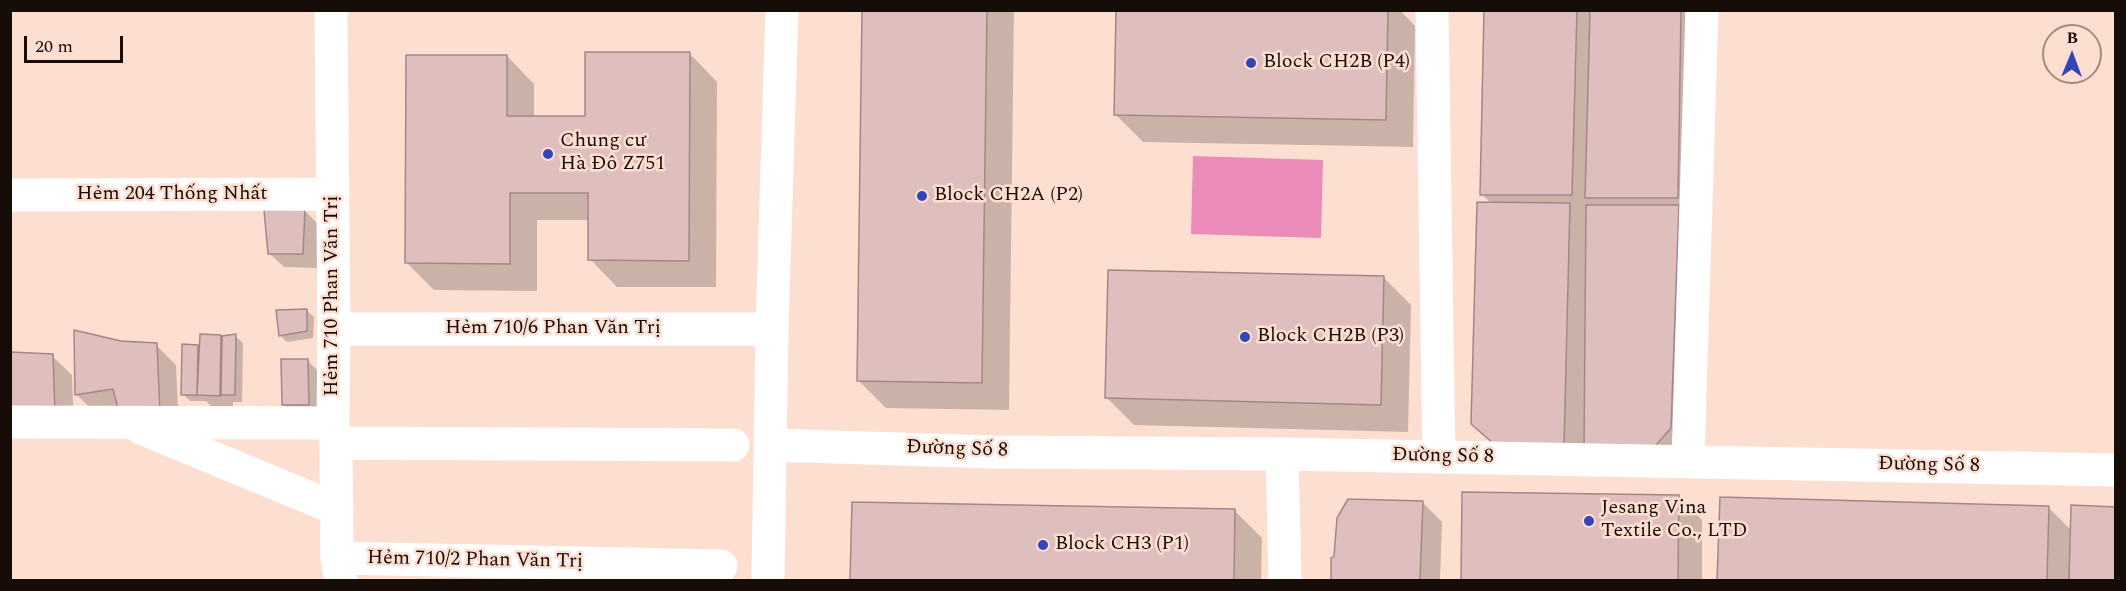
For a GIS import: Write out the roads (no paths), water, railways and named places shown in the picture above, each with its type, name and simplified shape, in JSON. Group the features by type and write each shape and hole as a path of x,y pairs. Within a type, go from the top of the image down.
{"street":[{"name":"Hẻm 710 Phan Văn Trị","path":"330,10 334,433 339,569"},
{"path":"768,580 772,329 782,10"},
{"path":"1432,10 1439,457"},
{"path":"1688,461 1702,10"},
{"name":"Hẻm 204 Thống Nhất","path":"10,195 333,195"},
{"name":"Hẻm 710/6 Phan Văn Trị","path":"334,329 772,329"},
{"path":"10,422 126,422 334,433 733,445"},
{"path":"126,422 337,509"},
{"name":"Đường Số 8","path":"771,445 993,452 1282,454 2115,470"},
{"path":"1282,454 1285,580"},
{"name":"Hẻm 710/2 Phan Văn Trị","path":"339,569 722,566"}],"place":[{"name":"Block CH2B (P4)","path":"1251,63"},
{"name":"Chung cư Hà Đô Z751","path":"548,154"},
{"name":"Block CH2A (P2)","path":"922,196"},
{"name":"Block CH2B (P3)","path":"1245,337"},
{"name":"Jesang Vina Textile Co., LTD","path":"1589,521"},
{"name":"Block CH3 (P1)","path":"1043,545"}]}
